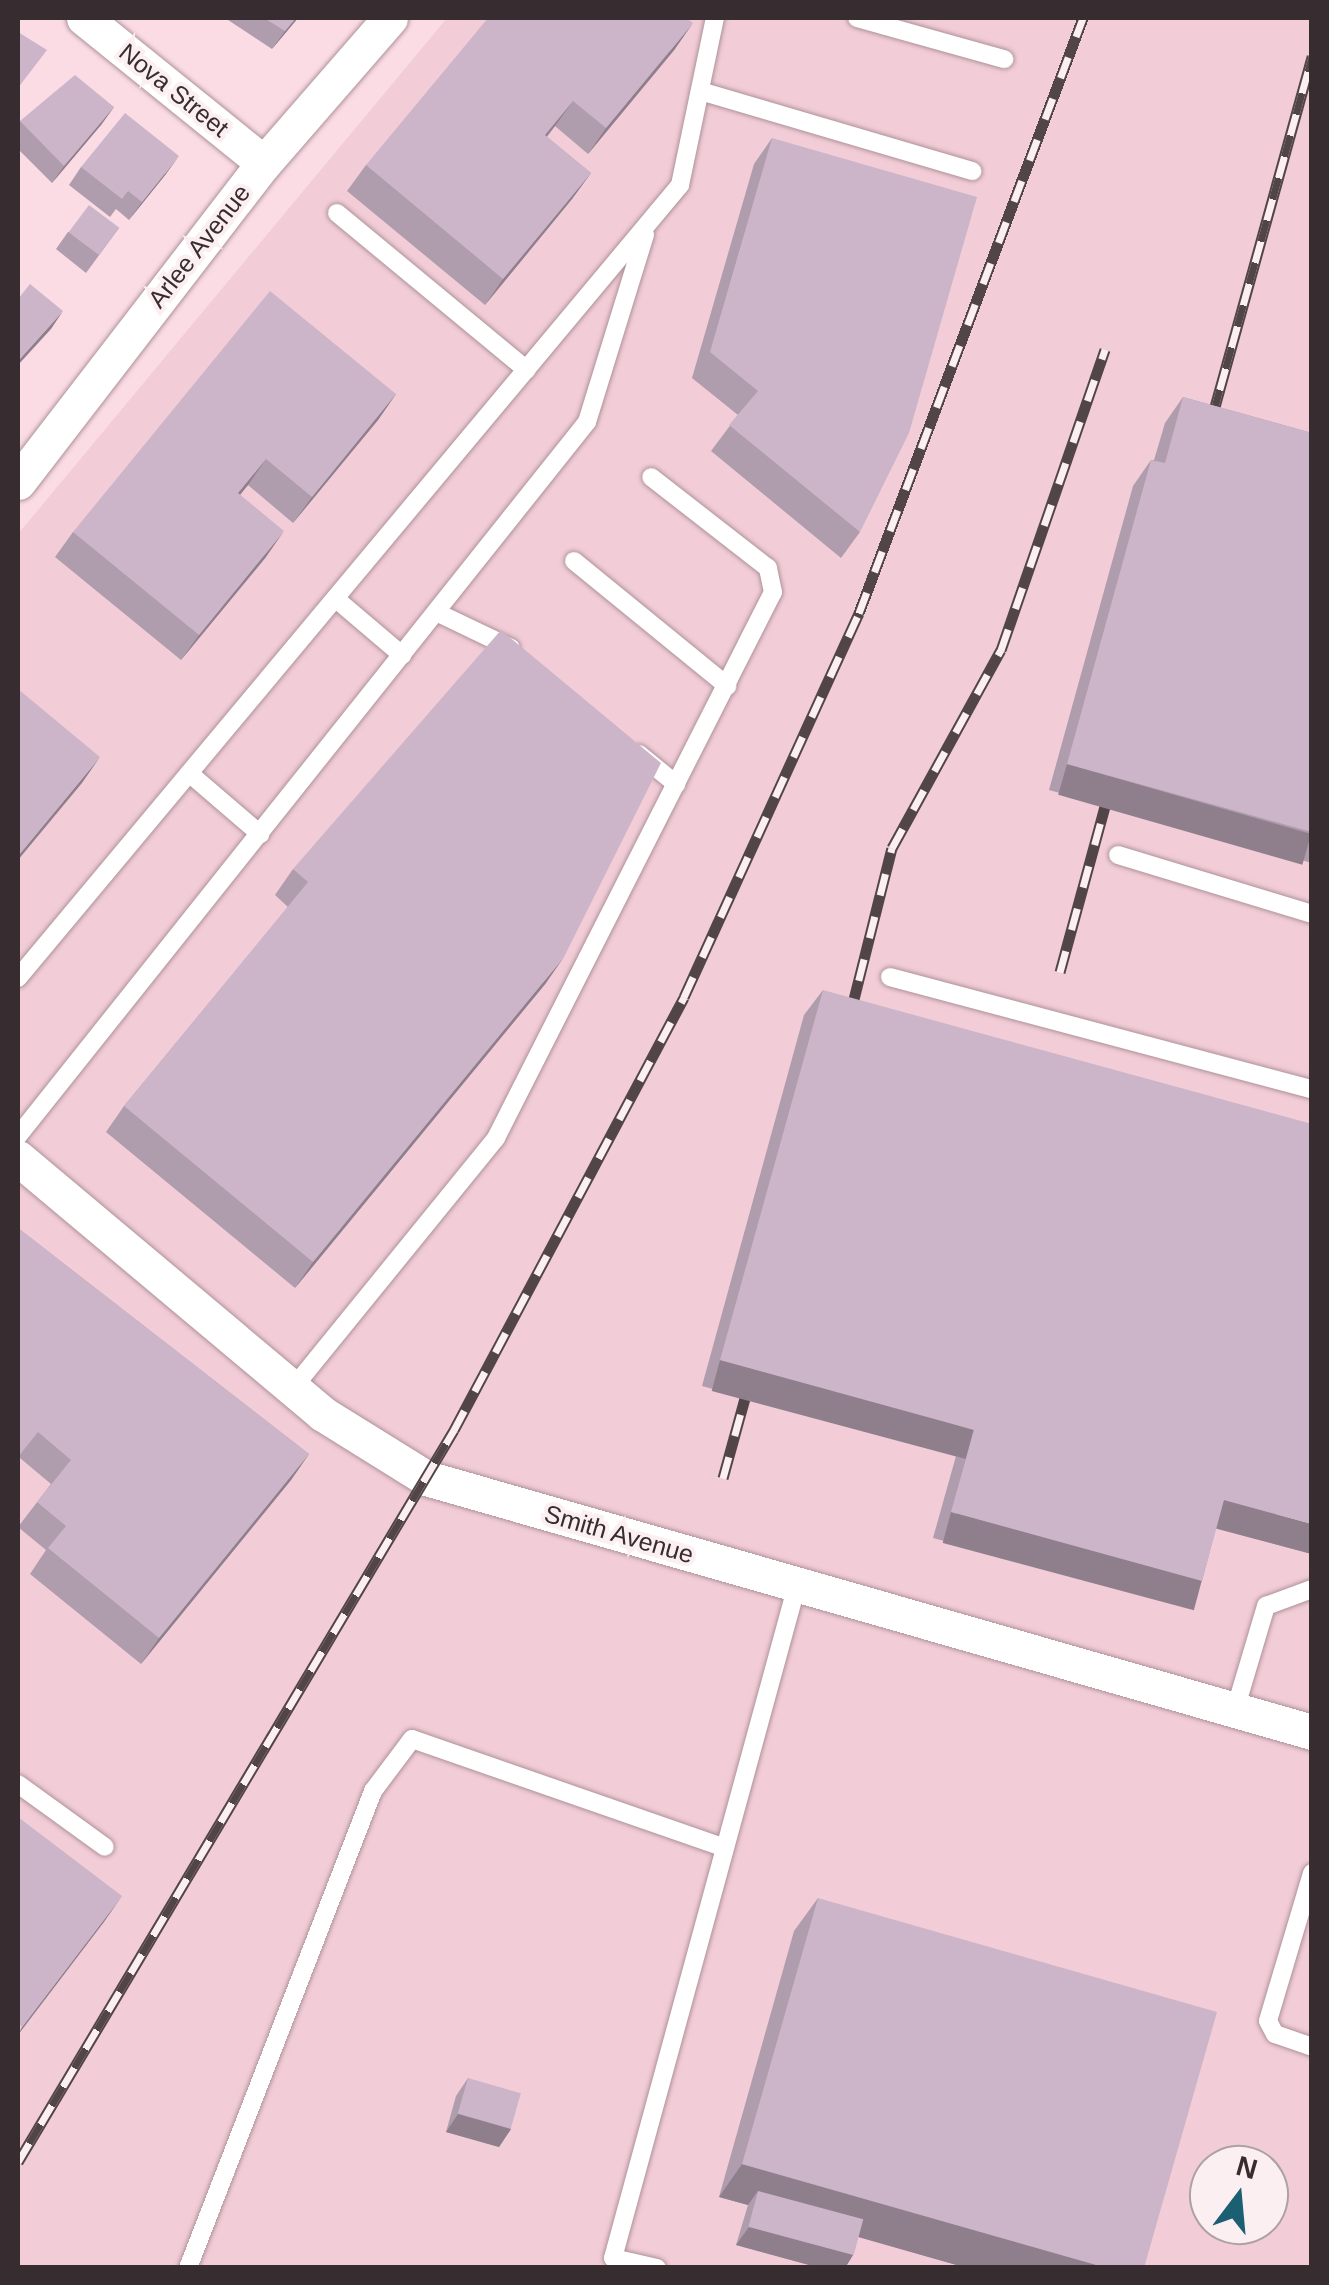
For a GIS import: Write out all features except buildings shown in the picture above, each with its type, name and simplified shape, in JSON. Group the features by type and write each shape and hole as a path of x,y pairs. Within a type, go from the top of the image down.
{"street":[{"name":"Nova Street","path":"84,18 264,162"},
{"name":"Arlee Avenue","path":"18,482 264,162 390,18"},
{"name":"Smith Avenue","path":"18,1158 294,1388 426,1478 1312,1732"}],"lane":[{"path":"18,978 680,184 716,18"},
{"path":"857,18 1004,60"},
{"path":"700,91 972,171"},
{"path":"337,213 527,370"},
{"path":"18,1136 587,422 648,225"},
{"path":"294,1388 496,1138 727,686 772,579 651,477"},
{"path":"574,561 727,686"},
{"path":"336,598 402,655"},
{"path":"436,612 466,619 527,662"},
{"path":"616,735 676,784"},
{"path":"189,774 260,834"},
{"path":"1118,855 1312,914"},
{"path":"890,977 1312,1090"},
{"path":"657,2268 613,2258 797,1585"},
{"path":"1234,1710 1266,1606 1312,1589"},
{"path":"188,2268 373,1791 412,1740 725,1848"},
{"path":"18,1784 105,1847"},
{"path":"1312,1873 1268,2021 1275,2034 1312,2047"}],"shaded area":[{"path":"447,18 1311,18 1311,2267 18,2268 18,534"}],"railway":[{"path":"18,2162 454,1430 684,997 859,613 1083,18"},
{"path":"1208,432 1312,56"},
{"path":"848,1023 892,848 1001,650 1105,350"},
{"path":"1060,972 1105,806"},
{"path":"723,1478 745,1398"}]}
